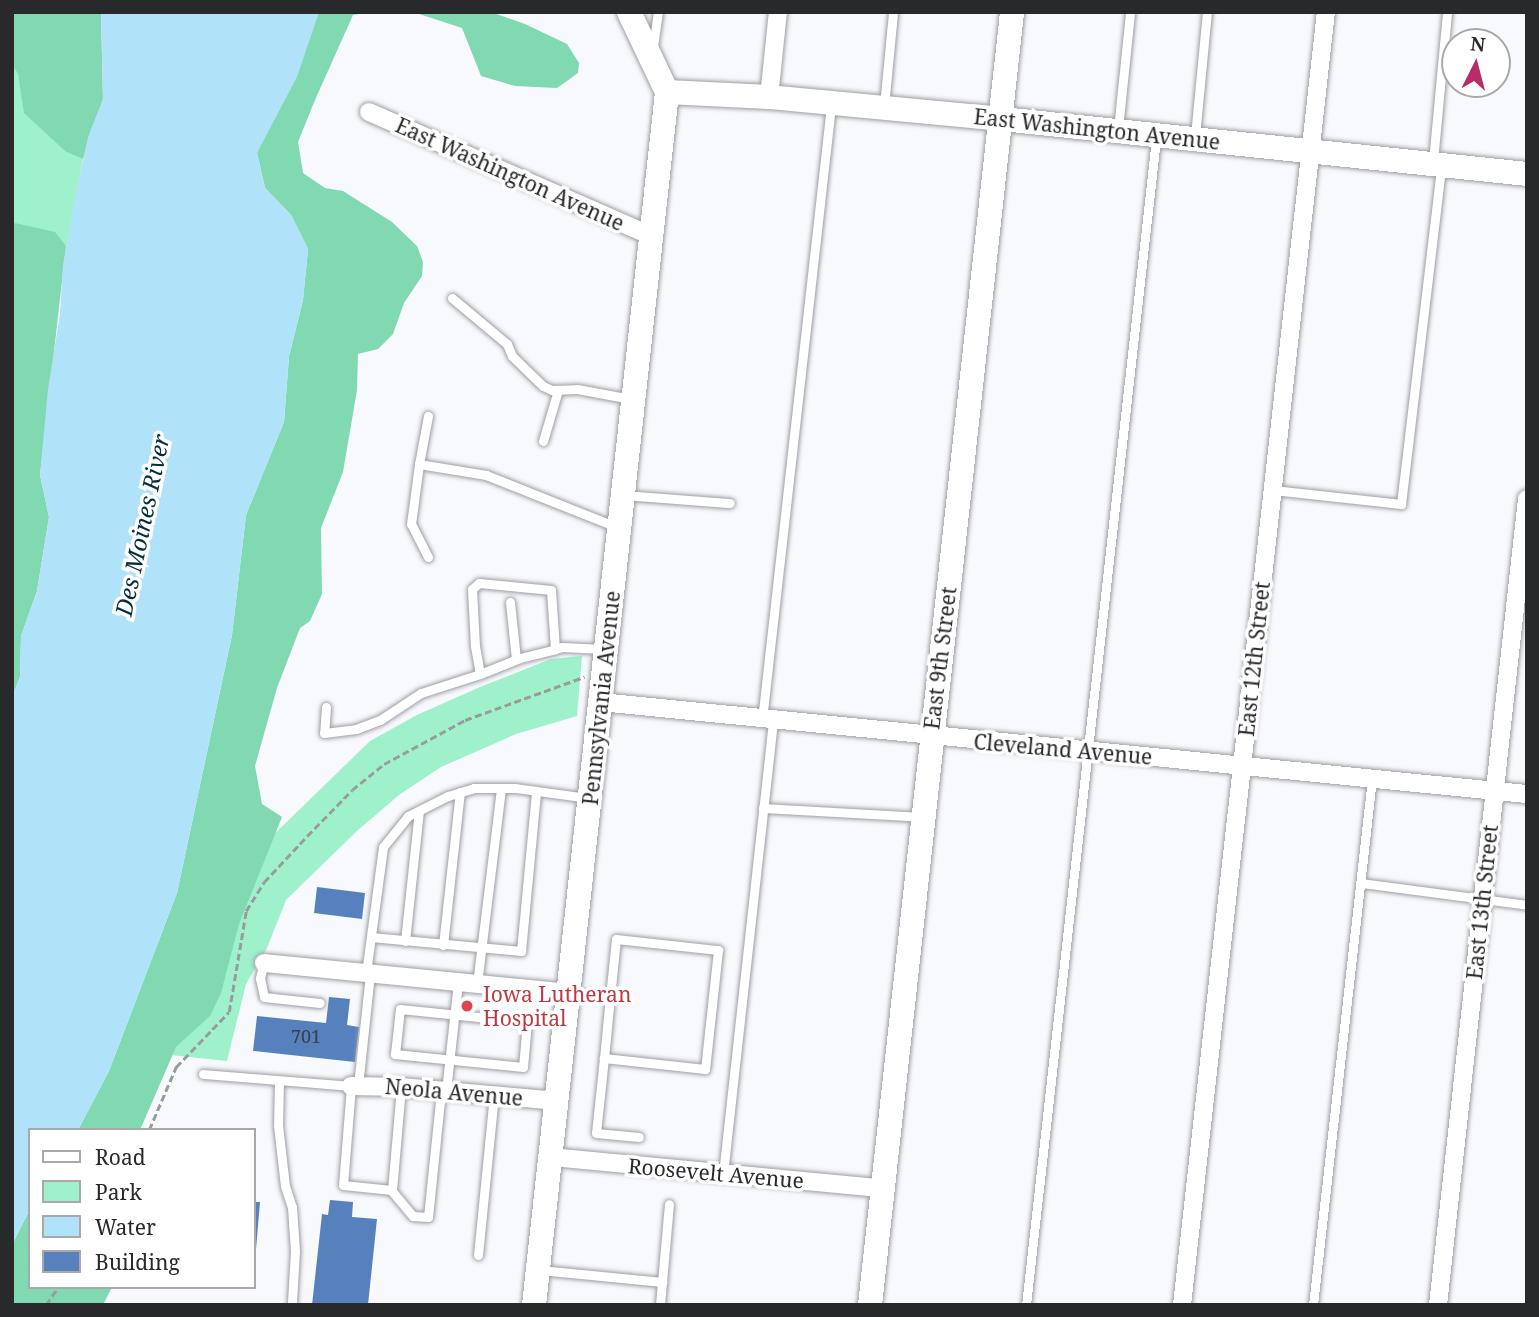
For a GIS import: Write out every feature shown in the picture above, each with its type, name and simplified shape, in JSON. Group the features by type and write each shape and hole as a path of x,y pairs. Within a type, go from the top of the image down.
{"street":[{"path":"629,12 667,92"},
{"path":"769,97 778,12"},
{"name":"East 9th Street","path":"870,1305 1012,12"},
{"name":"East 12th Street","path":"1182,1305 1326,12"},
{"name":"East Washington Avenue","path":"667,92 769,97 1002,119 1527,174"},
{"name":"Pennsylvania Avenue","path":"534,1305 667,92"},
{"name":"East Washington Avenue","path":"369,112 652,236"},
{"name":"East 13th Street","path":"1438,1305 1527,499"},
{"name":"Cleveland Avenue","path":"600,702 931,737 1527,794"},
{"path":"264,963 569,993"},
{"name":"Neola Avenue","path":"355,1086 401,1087 556,1101"},
{"name":"Roosevelt Avenue","path":"551,1157 882,1188"}],"lane":[{"path":"652,59 658,12"},
{"path":"884,108 893,12"},
{"path":"1118,131 1130,12"},
{"path":"1195,138 1207,12"},
{"path":"1273,490 1401,504 1437,164 1447,12"},
{"path":"723,1174 764,808 768,720 831,103"},
{"path":"1026,1305 1157,134"},
{"path":"452,298 507,344 512,356 543,386 558,390 577,389 633,400"},
{"path":"543,441 558,390"},
{"path":"428,416 411,524 429,557"},
{"path":"419,464 485,475 619,528"},
{"path":"623,495 730,503"},
{"path":"480,674 475,646 472,589 479,583 551,590 555,649"},
{"path":"510,602 516,659"},
{"path":"326,707 324,733 356,729 380,720 421,693 516,659 555,649 606,650"},
{"path":"1313,1305 1372,778"},
{"path":"458,982 428,1217 413,1216 391,1190 343,1185 383,847 408,816 474,788 536,791 590,798"},
{"path":"477,984 501,788"},
{"path":"371,937 521,951 536,791"},
{"path":"443,945 460,792"},
{"path":"764,808 922,817"},
{"path":"405,941 419,811"},
{"path":"1361,883 1527,905"},
{"path":"604,1058 705,1069 718,950 616,939 596,1133 639,1137"},
{"path":"264,963 260,978 264,997 320,1003"},
{"path":"569,993 610,997"},
{"path":"400,1009 454,1013 527,1022 523,1067 396,1054 400,1009"},
{"path":"203,1074 355,1086"},
{"path":"279,1082 278,1125 285,1186 292,1207 295,1251 292,1301"},
{"path":"391,1190 401,1087"},
{"path":"478,1255 494,1096"},
{"path":"660,1305 669,1204"},
{"path":"538,1270 662,1282"}],"path":[{"path":"150,1128 176,1067 229,1012 246,911 264,882 316,827 352,790 384,764 465,720 509,701 585,676"},
{"path":"46,1305 57,1289"}],"green space":[{"path":"12,12 101,12 103,99 83,159 66,152 24,113 18,74 12,65"},
{"path":"319,12 373,12 353,15 315,100 298,142 303,173 325,188 343,191 392,222 417,246 423,262 422,276 404,303 393,334 378,349 358,354 357,390 343,472 321,528 322,594 310,621 300,628 277,688 255,766 262,804 282,817 239,924 221,993 210,1016 176,1047 141,1128 79,1128 109,1071 177,893 232,635 246,515 284,422 289,356 303,300 308,249 291,215 265,188 257,153"},
{"path":"398,12 491,12 525,24 567,44 579,63 578,73 557,88 515,86 481,76 462,28 419,14"},
{"path":"12,65 18,74 25,113 66,152 83,159 63,265 66,246 15,223 12,225"},
{"path":"15,223 55,232 66,246 40,475 49,517 37,591 21,636 20,677 12,697 12,225"},
{"path":"582,656 577,716 516,734 441,767 399,795 358,830 286,900 267,948 246,984 227,1061 133,1051 264,844 370,741 417,715 480,687 551,659"},
{"path":"28,1213 28,1289 111,1289 103,1305 12,1305 12,1245"}],"water":[{"name":"Des Moines River","path":"101,12 319,12 297,77 257,153 265,188 291,215 308,249 303,300 289,356 284,422 246,515 232,635 177,893 109,1071 79,1128 28,1128 28,1213 12,1245 12,697 20,677 21,636 37,591 49,517 40,475 48,389 60,314 63,265 88,137 103,99"}],"building":[{"path":"317,887 365,893 362,919 314,913"},
{"path":"329,997 350,999 347,1025 359,1027 355,1062 253,1051 257,1016 326,1023"},
{"path":"330,1200 353,1202 352,1217 377,1219 368,1305 312,1305 322,1214 328,1215"},
{"path":"256,1202 260,1202 256,1249"}],"place":[{"name":"Iowa Lutheran Hospital","path":"467,1006"}]}
